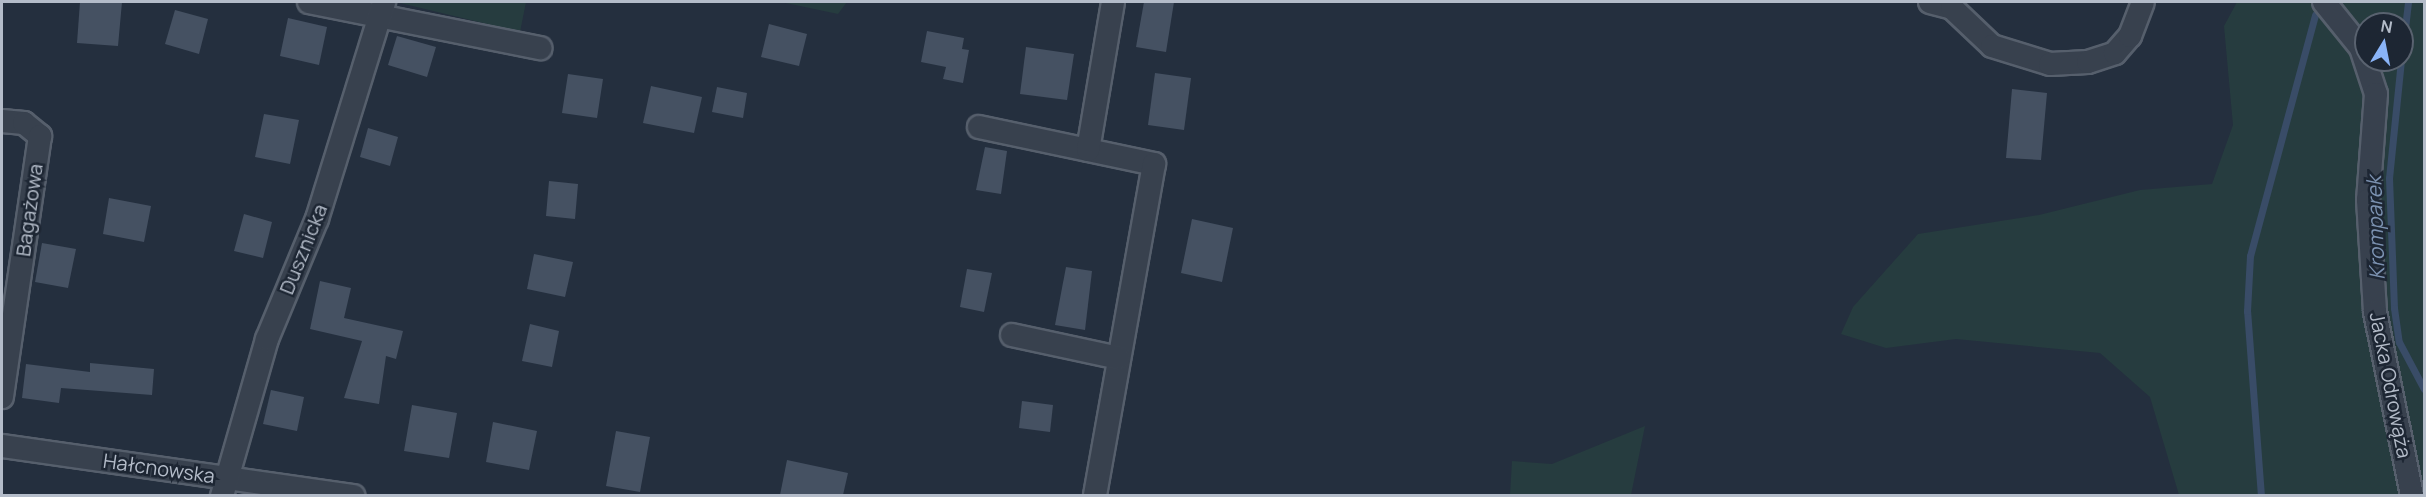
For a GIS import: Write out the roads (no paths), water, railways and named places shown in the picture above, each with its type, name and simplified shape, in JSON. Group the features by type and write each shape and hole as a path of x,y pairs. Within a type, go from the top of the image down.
{"street":[{"path":"309,2 382,7 540,48"},
{"path":"1088,150 1113,2"},
{"path":"1930,2 1952,8 1992,45 2050,64 2115,53 2130,36 2143,2"},
{"name":"Jacka Odrowąża","path":"2325,2 2361,48 2376,94 2368,200 2375,312 2412,495"},
{"name":"Dusznicka","path":"224,486 267,339 317,219 382,7"},
{"name":"Bagażowa","path":"2,121 24,123 40,136 2,397"},
{"path":"979,127 1154,164 1095,495"},
{"path":"1012,334 1119,358"},
{"name":"Hałcnowska","path":"2,446 224,486 353,495"}],"waterway":[{"name":"Kromparek","path":"2407,12 2408,2"},
{"path":"2261,496 2247,311 2250,256 2315,15"},
{"name":"Kromparek","path":"2400,72 2389,178 2394,308 2399,342 2424,389"}]}
